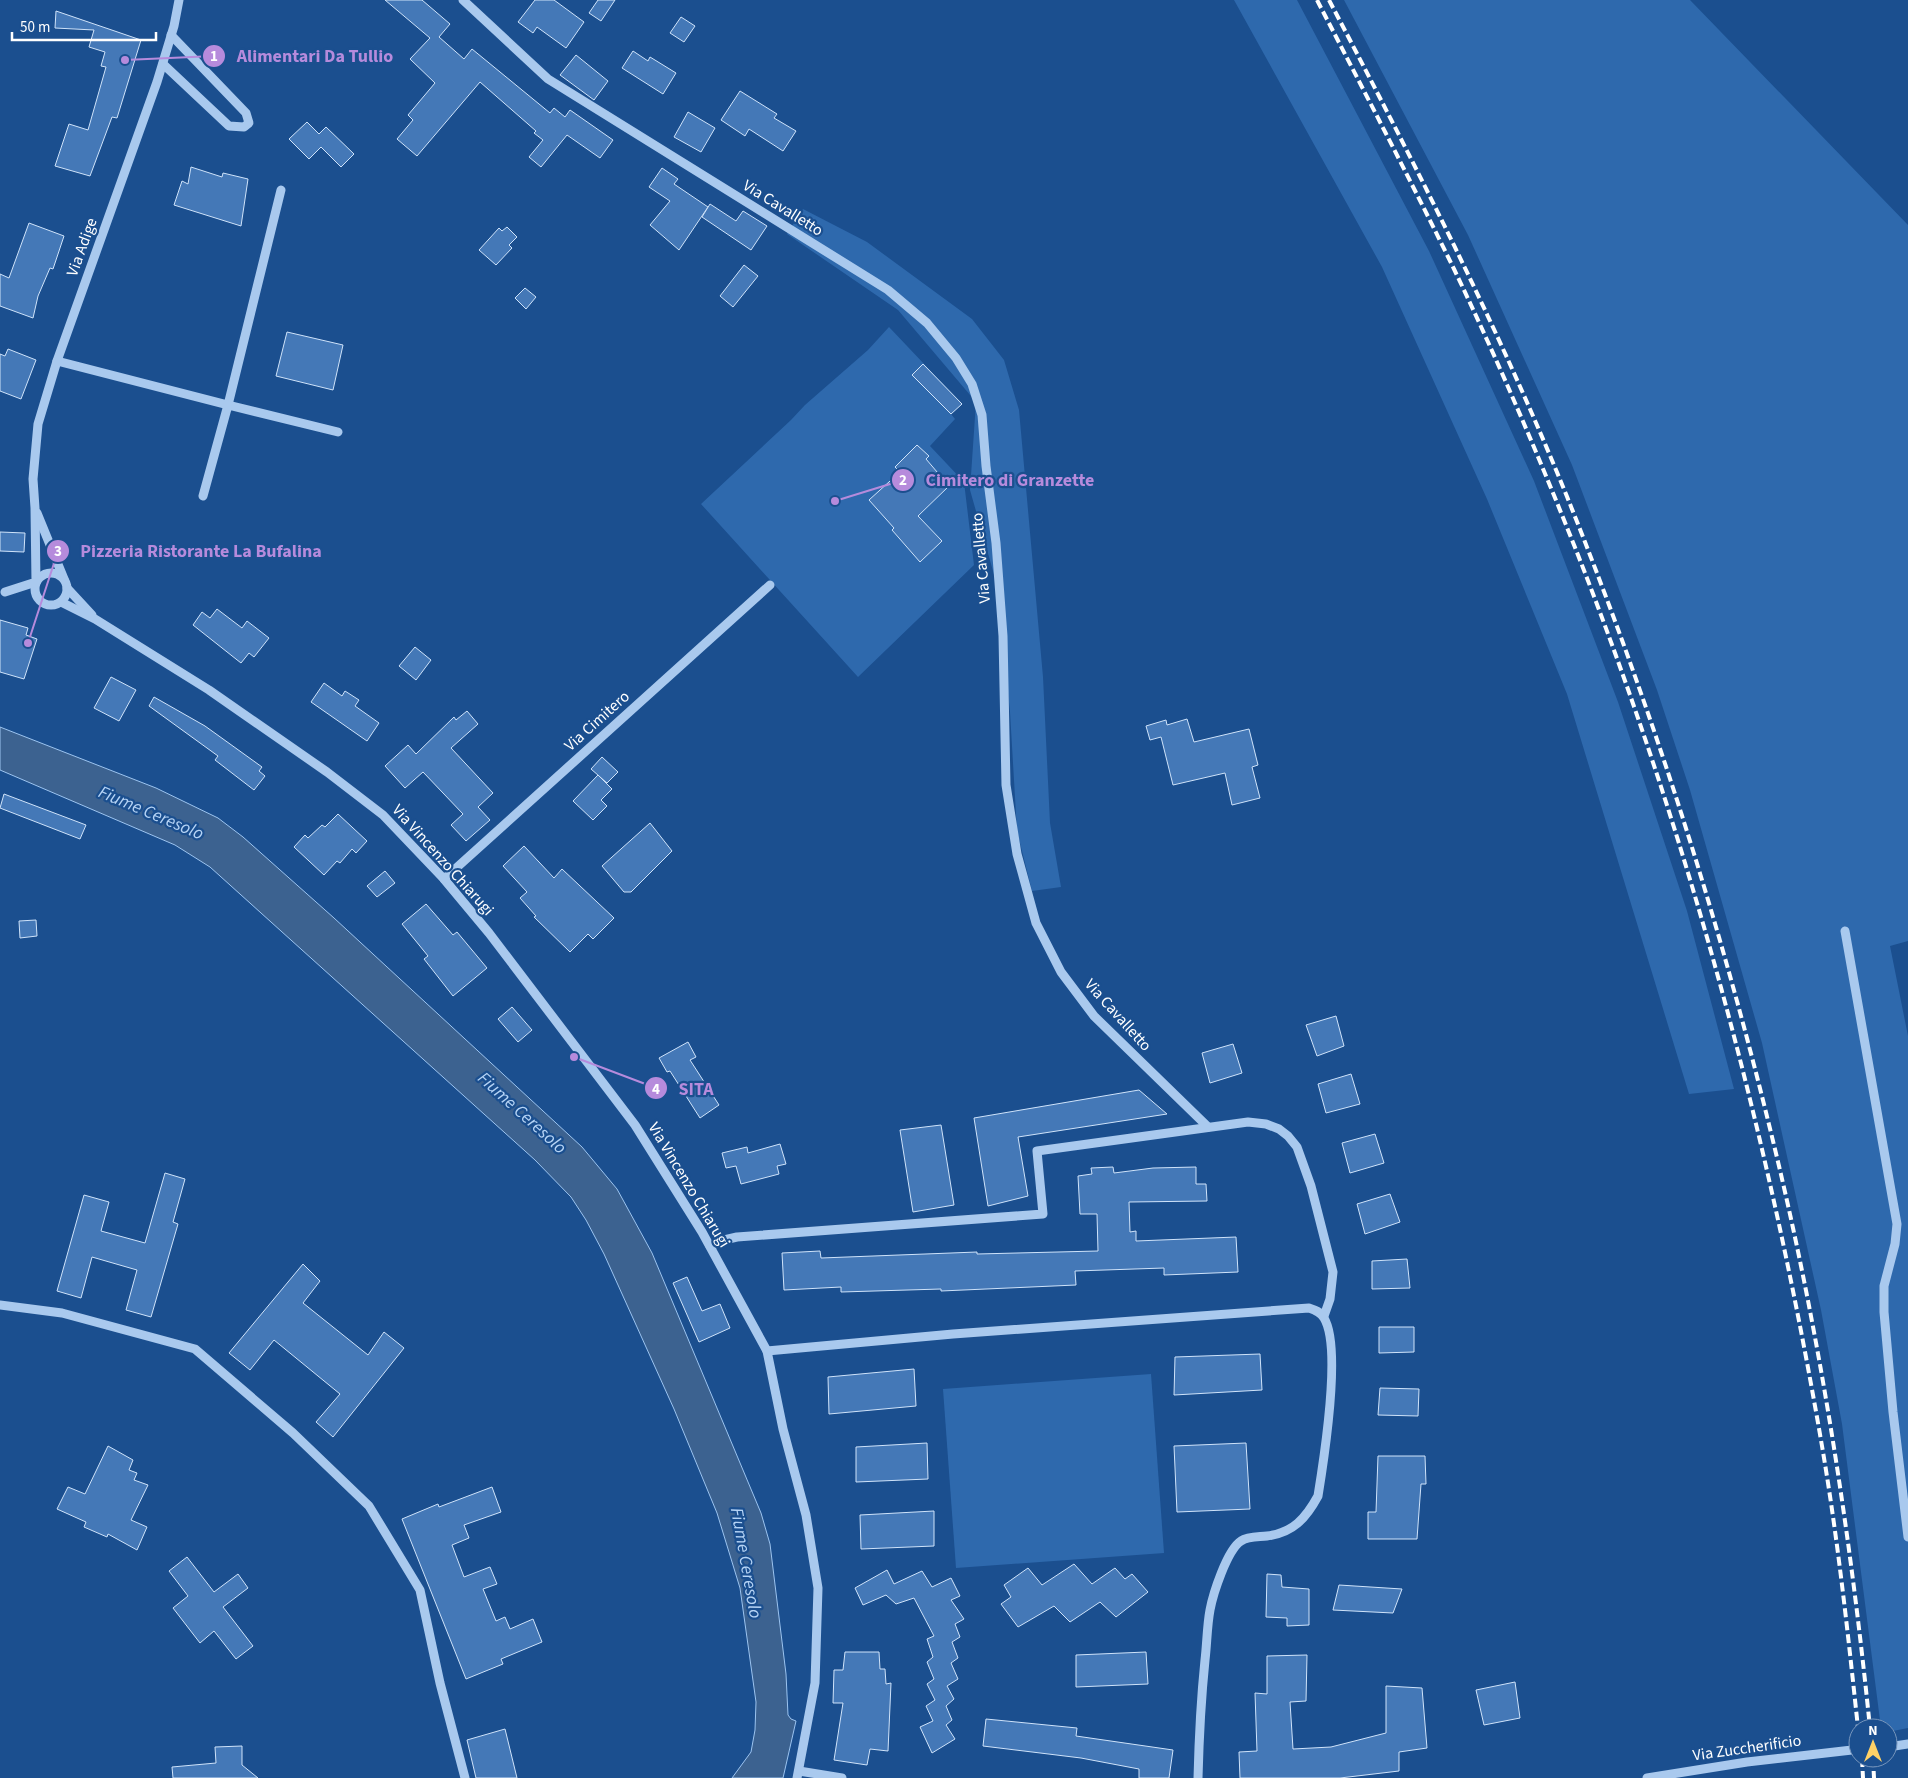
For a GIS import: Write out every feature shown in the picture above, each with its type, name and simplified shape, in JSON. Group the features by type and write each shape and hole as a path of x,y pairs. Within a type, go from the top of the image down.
{"street":[{"name":"Via Adige","path":"36,582 33,480 38,424 57,361 163,64 179,0"},
{"name":"Via Cavalletto","path":"463,0 548,79 888,290 927,323 956,358 972,384 982,415 986,466 996,543 1003,636 1006,784 1016,854 1036,923 1061,972 1094,1016 1208,1127"},
{"path":"163,64 229,126 244,127 249,123 246,114 171,34"},
{"path":"203,496 228,405 281,190"},
{"path":"57,361 338,432"},
{"name":"Via Adige","path":"35,508 66,584"},
{"path":"2,591 36,582 42,575 52,573 57,574 66,584 66,593 61,602 47,605 38,600 36,596 36,582"},
{"name":"Via Vincenzo Chiarugi","path":"66,584 96,619"},
{"name":"Via Cimitero","path":"444,879 770,585"},
{"path":"2,591 36,596"},
{"name":"Via Vincenzo Chiarugi","path":"61,602 96,619 209,690 327,772 383,814 444,879 489,933 635,1125 710,1246 767,1352 783,1429 806,1515 818,1588 815,1683 798,1774"},
{"path":"1845,931 1897,1224 1895,1244 1884,1286 1884,1312 1893,1412 1908,1537"},
{"path":"710,1246 724,1240 737,1238 1043,1214 1037,1151 1248,1122 1266,1124 1279,1129 1297,1147 1311,1186 1333,1272 1330,1299 1324,1316"},
{"path":"0,1306 62,1312 195,1349 293,1433 369,1506 420,1590 440,1683 465,1778"},
{"path":"767,1352 952,1334 1309,1308 1318,1311 1324,1316 1329,1327 1332,1381 1318,1496 1310,1512 1295,1525 1280,1534 1252,1537 1241,1541 1232,1550 1226,1563 1210,1610 1199,1724 1198,1778"},
{"name":"Via Zuccherificio","path":"1647,1778 1747,1762 1848,1750"},
{"path":"798,1774 842,1778"}],"shaded area":[{"path":"1234,0 1297,0 1429,251 1534,481 1618,702 1687,911 1734,1089 1689,1094 1567,694 1487,499 1382,267"},
{"path":"1344,0 1690,0 1908,225 1908,941 1890,946 1908,1036 1908,1728 1898,1730 1898,1718 1880,1718 1842,1424 1821,1310 1762,1043 1690,790 1657,690 1572,465 1468,235"},
{"path":"803,209 867,242 972,319 1004,360 1019,410 1043,677 1050,823 1061,887 1032,891 1017,831 1010,712 997,585 970,490 976,402 898,310 787,234"},
{"path":"889,327 962,404 951,414 955,419 930,446 964,482 974,565 858,677 701,504 805,405 868,350"},
{"path":"1151,1374 1164,1553 956,1568 943,1389"}],"water":[{"name":"Fiume Ceresolo","path":"0,727 156,788 218,818 243,837 334,918 582,1147 617,1189 652,1253 761,1513 770,1544 786,1674 788,1715 796,1721 783,1778 732,1778 751,1752 755,1730 756,1702 740,1588 717,1513 674,1409 604,1254 571,1197 535,1160 210,867 175,845 0,770"}],"building":[{"path":"385,0 422,0 450,24 439,37 464,59 472,49 550,113 554,108 565,117 570,110 613,140 600,158 567,135 541,167 529,157 543,140 534,133 536,131 480,82 417,156 397,139 413,120 408,115 435,83 410,59 430,38"},
{"path":"535,0 554,0 584,22 566,48 537,27 533,33 518,22"},
{"path":"598,0 615,0 601,21 589,13"},
{"path":"56,11 141,40 117,118 112,117 90,176 55,166 69,124 88,130 106,67 101,66 105,52 89,47 94,30 55,28"},
{"path":"681,17 695,26 684,42 670,33"},
{"path":"633,51 648,61 650,57 676,73 663,94 622,68"},
{"path":"576,55 608,81 594,100 560,75"},
{"path":"740,91 777,114 774,118 796,131 783,151 749,129 745,136 721,120"},
{"path":"688,112 715,128 701,152 674,137"},
{"path":"307,122 319,134 326,127 354,154 341,167 321,147 309,159 289,139"},
{"path":"191,167 222,177 223,173 248,179 241,226 174,205 182,181 188,184"},
{"path":"662,168 678,179 674,184 708,207 679,250 650,225 670,201 649,187"},
{"path":"710,204 736,221 743,211 767,226 751,250 702,217"},
{"path":"29,223 64,236 53,269 50,268 38,296 33,318 0,306 0,274 9,278"},
{"path":"507,227 517,237 509,245 512,248 496,265 479,250 499,228 502,231"},
{"path":"744,265 758,276 733,307 720,296"},
{"path":"525,288 536,297 526,309 515,298"},
{"path":"287,332 343,345 333,390 276,376"},
{"path":"8,349 36,360 21,399 0,391 0,354 5,356"},
{"path":"923,364 962,404 951,414 912,375"},
{"path":"917,445 929,456 926,459 949,486 918,516 942,541 920,562 892,530 894,528 869,500 900,472 895,467"},
{"path":"0,532 25,533 24,552 0,551"},
{"path":"217,609 242,628 247,621 269,638 254,657 249,653 241,663 193,625 202,612 210,618"},
{"path":"0,620 28,628 26,635 37,639 24,679 0,672"},
{"path":"415,647 431,660 416,680 399,666"},
{"path":"111,677 136,690 119,721 94,708"},
{"path":"324,683 342,696 345,691 359,700 355,706 379,723 367,741 311,702"},
{"path":"154,697 205,726 262,767 259,771 265,776 254,790 215,760 218,756 149,706"},
{"path":"467,711 478,724 451,748 493,793 478,807 490,820 466,841 451,825 463,814 423,772 405,788 385,766 408,745 416,754 454,717 456,720"},
{"path":"1187,719 1194,742 1249,729 1258,765 1252,767 1260,798 1232,805 1225,773 1173,785 1161,737 1150,740 1146,726 1166,720 1167,725"},
{"path":"602,757 618,772 607,783 591,769"},
{"path":"598,775 612,789 601,800 607,806 593,820 573,801"},
{"path":"4,794 86,825 80,839 0,808"},
{"path":"338,814 367,841 356,853 352,849 340,863 337,861 324,875 294,847 305,835 308,838 322,825 325,827"},
{"path":"650,823 672,851 631,892 624,892 602,866"},
{"path":"524,846 554,878 562,869 614,918 593,939 588,934 570,952 534,917 536,916 520,898 527,892 503,866"},
{"path":"385,871 395,883 377,897 367,886"},
{"path":"426,904 453,935 457,932 487,968 453,996 424,959 428,956 402,924"},
{"path":"36,920 37,936 20,938 19,921"},
{"path":"512,1007 532,1030 518,1042 498,1019"},
{"path":"1336,1016 1344,1046 1317,1056 1306,1025"},
{"path":"688,1042 696,1057 690,1060 719,1105 700,1118 670,1071 667,1072 659,1058"},
{"path":"1233,1044 1242,1073 1210,1083 1202,1053"},
{"path":"1351,1074 1360,1104 1326,1113 1318,1084"},
{"path":"1139,1090 1167,1114 1018,1137 1028,1196 988,1206 974,1118"},
{"path":"941,1125 954,1205 913,1212 900,1130"},
{"path":"1375,1134 1384,1163 1350,1173 1342,1143"},
{"path":"780,1144 786,1164 777,1166 779,1174 741,1184 736,1166 726,1168 722,1153 747,1147 748,1153"},
{"path":"1113,1167 1114,1173 1153,1168 1196,1167 1196,1184 1206,1184 1207,1201 1129,1202 1130,1232 1136,1231 1136,1241 1236,1237 1238,1272 1164,1275 1164,1268 1075,1271 1076,1285 941,1291 941,1289 841,1292 841,1287 784,1290 782,1253 820,1251 821,1258 977,1252 977,1254 1098,1251 1097,1214 1080,1214 1078,1176 1092,1174 1091,1168"},
{"path":"165,1173 185,1179 173,1222 178,1224 151,1317 126,1310 137,1270 92,1257 81,1298 57,1291 84,1195 109,1202 101,1231 145,1243"},
{"path":"1390,1194 1400,1222 1365,1234 1357,1204"},
{"path":"1407,1259 1410,1288 1372,1289 1372,1261"},
{"path":"303,1264 320,1281 303,1303 368,1355 384,1332 404,1348 333,1437 316,1422 340,1394 274,1340 250,1370 229,1353"},
{"path":"687,1277 702,1311 720,1304 730,1328 699,1342 673,1283"},
{"path":"1379,1327 1414,1327 1414,1352 1379,1353"},
{"path":"1260,1354 1262,1390 1174,1395 1175,1357"},
{"path":"914,1369 916,1406 829,1414 828,1377"},
{"path":"1380,1388 1419,1389 1418,1416 1378,1415"},
{"path":"927,1443 928,1479 856,1482 856,1447"},
{"path":"1246,1443 1250,1509 1177,1512 1174,1446"},
{"path":"108,1446 133,1460 129,1470 137,1473 134,1480 148,1485 131,1520 147,1527 137,1550 108,1534 107,1537 84,1527 86,1522 57,1509 68,1487 85,1494"},
{"path":"1378,1456 1425,1456 1426,1484 1421,1484 1417,1539 1368,1539 1368,1512 1376,1512"},
{"path":"492,1487 501,1512 464,1525 469,1538 452,1545 464,1577 490,1567 497,1584 483,1589 496,1621 505,1617 510,1629 533,1619 542,1642 501,1659 503,1664 466,1679 402,1519 438,1504 439,1507"},
{"path":"934,1511 934,1546 861,1549 860,1515"},
{"path":"187,1557 214,1592 238,1574 248,1588 223,1607 253,1646 236,1659 214,1631 200,1643 173,1608 188,1596 169,1571"},
{"path":"1074,1564 1092,1584 1115,1568 1125,1579 1132,1574 1148,1592 1116,1617 1100,1602 1070,1622 1054,1606 1018,1627 1001,1604 1011,1597 1004,1585 1028,1568 1042,1585"},
{"path":"887,1570 894,1584 922,1571 932,1587 951,1578 960,1596 951,1600 964,1619 955,1624 960,1637 952,1642 958,1658 951,1663 958,1679 947,1686 954,1699 946,1706 952,1720 946,1725 955,1739 932,1753 920,1727 933,1721 926,1706 935,1700 927,1684 934,1679 927,1662 933,1657 927,1639 934,1636 914,1598 896,1604 886,1595 863,1605 855,1588"},
{"path":"1267,1574 1281,1575 1282,1587 1309,1589 1309,1625 1287,1626 1287,1618 1266,1617"},
{"path":"1339,1585 1402,1589 1393,1613 1333,1610"},
{"path":"845,1652 879,1652 880,1669 885,1669 886,1684 891,1683 888,1751 870,1749 867,1765 834,1760 843,1703 833,1703 834,1670 843,1670"},
{"path":"1146,1652 1148,1684 1076,1687 1076,1655"},
{"path":"1307,1655 1306,1701 1290,1702 1293,1749 1331,1747 1386,1733 1386,1686 1422,1688 1427,1748 1399,1752 1399,1771 1340,1778 1240,1778 1239,1752 1257,1751 1255,1693 1267,1694 1267,1656"},
{"path":"1515,1682 1520,1718 1484,1725 1476,1690"},
{"path":"986,1719 1077,1728 1076,1736 1173,1750 1169,1778 1139,1778 1139,1769 1081,1758 983,1746"},
{"path":"505,1729 517,1778 476,1778 467,1740"},
{"path":"242,1746 242,1765 258,1778 173,1778 172,1767 216,1763 215,1747"}],"railway":[{"path":"1317,0 1454,269 1534,447 1578,555 1619,664 1691,883 1723,994 1752,1106 1801,1332 1833,1516 1857,1718"},
{"path":"1329,0 1400,136 1468,274 1532,413 1562,484 1643,699 1714,918 1773,1141 1805,1286 1832,1433 1843,1507 1869,1718"},
{"path":"1862,1768 1863,1778"},
{"path":"1874,1768 1874,1778"}],"place":[{"name":"Alimentari Da Tullio","path":"125,60"},
{"name":"Cimitero di Granzette","path":"835,501"},
{"name":"Pizzeria Ristorante La Bufalina","path":"28,643"},
{"name":"SITA","path":"574,1057"}]}
